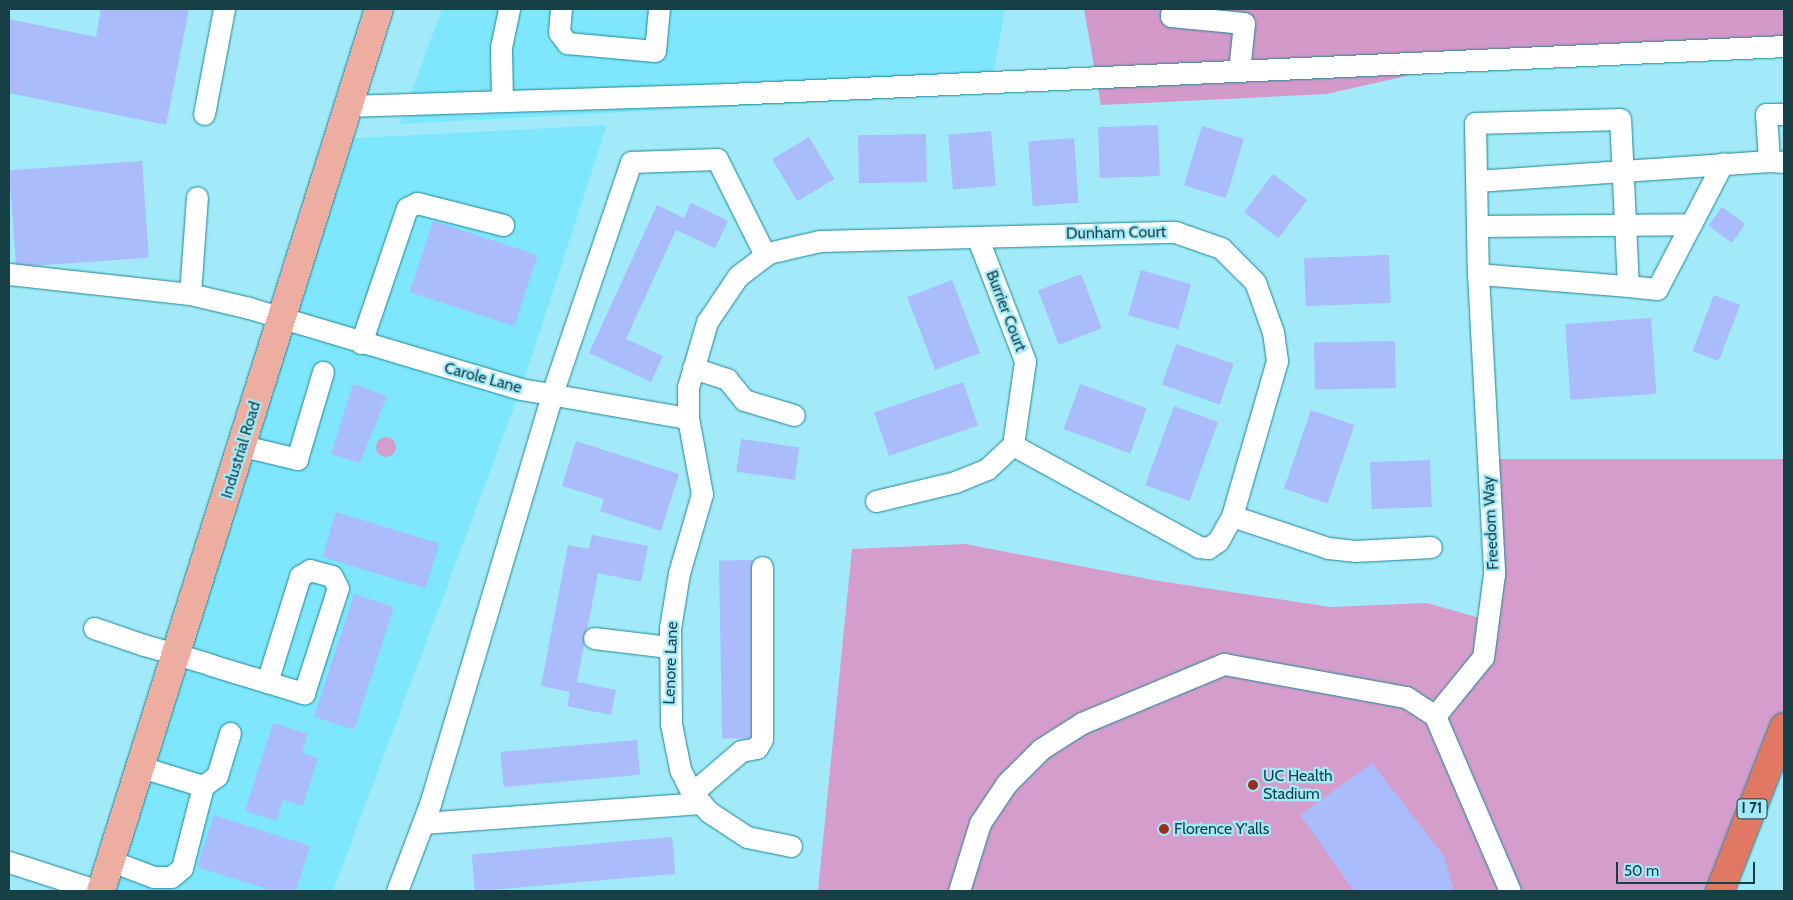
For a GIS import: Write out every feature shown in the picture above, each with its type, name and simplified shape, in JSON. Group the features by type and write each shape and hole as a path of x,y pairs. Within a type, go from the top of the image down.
{"highway":[{"name":"I 71","path":"1720,891 1784,727"}],"main road":[{"name":"Industrial Road","path":"100,891 243,446 380,9"}],"street":[{"path":"204,114 224,9"},
{"path":"502,101 501,47 509,9"},
{"path":"561,9 559,32 568,44 655,51 659,9"},
{"path":"1172,9 1171,16 1244,23 1239,71"},
{"path":"349,106 1239,71 1784,46"},
{"path":"1476,181 1723,163 1776,162 1766,114 1784,114"},
{"name":"Freedom Way","path":"1436,716 1483,656 1491,621 1494,574 1478,274 1475,123 1620,119 1623,170"},
{"path":"397,891 423,823 552,394 630,162 716,159 765,255"},
{"path":"1478,274 1657,288 1723,163"},
{"path":"1623,170 1628,286"},
{"path":"190,294 197,197"},
{"path":"362,343 407,208 418,203 503,225"},
{"path":"1477,226 1691,224"},
{"name":"Dunham Court","path":"688,418 688,386 707,322 738,276 765,255 820,241 978,239 1175,232 1221,248 1239,263 1266,306 1277,361 1232,516 1218,540 1208,548 1199,547 1013,444"},
{"name":"Burrier Court","path":"978,239 1025,361 1013,444"},
{"name":"Carole Lane","path":"9,274 190,294 552,394 688,418"},
{"path":"693,368 727,379 744,400 794,415"},
{"path":"243,446 298,458 323,372"},
{"name":"Lenore Lane","path":"688,418 702,494 679,573 668,648 671,724 680,769 697,798 725,825 747,837 791,846"},
{"path":"876,501 955,482 987,470 1013,444"},
{"path":"1232,516 1328,548 1355,552 1431,547"},
{"path":"423,823 697,798 742,751 758,748 762,739 762,567"},
{"path":"94,628 176,654 267,682 304,693 338,588 332,576 310,570 300,576 267,682"},
{"path":"594,638 668,648"},
{"path":"959,891 980,823 1007,783 1041,749 1082,723 1224,664 1406,697 1436,716 1510,891"},
{"path":"111,861 154,877 171,877 182,868 203,786 217,776 230,733"},
{"path":"141,766 203,786"},
{"path":"9,862 100,891"}],"shaded area":[{"path":"442,9 1005,9 990,93 400,124"},
{"path":"1084,9 1784,9 1784,47 1411,75 1326,94 1101,105"},
{"path":"607,125 521,389 333,891 102,891 339,139"},
{"path":"382,437 390,437 396,443 396,451 390,457 382,457 376,451 376,443"},
{"name":"UC Health Stadium","path":"1488,459 1784,459 1784,727 1720,891 818,891 852,549 965,544 1153,580 1330,607 1427,603 1490,621"}],"building":[{"path":"101,9 189,9 166,125 9,93 9,19 96,37"},
{"path":"1158,125 1160,176 1100,178 1098,127"},
{"path":"1202,126 1244,139 1226,198 1184,185"},
{"path":"991,131 996,186 953,190 948,135"},
{"path":"926,134 927,182 859,183 858,135"},
{"path":"809,137 834,179 797,201 772,159"},
{"path":"1074,138 1079,203 1033,206 1028,141"},
{"path":"142,161 149,258 16,267 9,170"},
{"path":"1273,174 1307,200 1278,238 1244,212"},
{"path":"691,203 728,221 715,248 676,230 626,339 663,356 651,382 589,353 657,205 684,218"},
{"path":"1722,207 1745,224 1732,243 1708,226"},
{"path":"433,221 538,255 514,326 410,292"},
{"path":"1389,255 1391,303 1306,306 1304,258"},
{"path":"1141,270 1191,284 1178,330 1128,315"},
{"path":"1081,274 1102,328 1059,345 1038,290"},
{"path":"952,280 980,353 935,370 907,297"},
{"path":"1714,295 1740,305 1719,361 1692,351"},
{"path":"1651,318 1656,394 1571,400 1565,324"},
{"path":"1395,341 1396,388 1315,389 1314,342"},
{"path":"1176,344 1234,364 1220,405 1162,385"},
{"path":"963,382 978,425 889,456 874,413"},
{"path":"353,384 387,396 360,463 331,454"},
{"path":"1080,384 1147,408 1130,453 1064,429"},
{"path":"1174,406 1218,422 1189,501 1145,485"},
{"path":"1311,410 1354,425 1327,503 1284,488"},
{"path":"741,439 799,447 795,480 736,472"},
{"path":"576,441 679,474 661,531 600,511 604,499 562,486"},
{"path":"1430,460 1432,507 1372,509 1370,462"},
{"path":"336,512 439,544 426,589 322,557"},
{"path":"592,535 648,546 641,582 598,573 577,682 616,690 611,715 567,706 570,692 541,686 568,545 589,549"},
{"path":"753,560 756,738 722,739 719,561"},
{"path":"354,594 394,607 354,730 314,717"},
{"path":"273,723 308,734 302,753 318,758 303,806 283,800 277,821 245,811"},
{"path":"637,740 640,775 504,787 501,752"},
{"path":"1372,763 1444,856 1454,891 1354,891 1300,815"},
{"path":"214,815 310,846 296,891 273,891 197,867"},
{"path":"672,837 675,874 475,891 472,855"}],"place":[{"name":"UC Health Stadium","path":"1253,785"},
{"name":"Florence Y'alls","path":"1164,829"}]}
